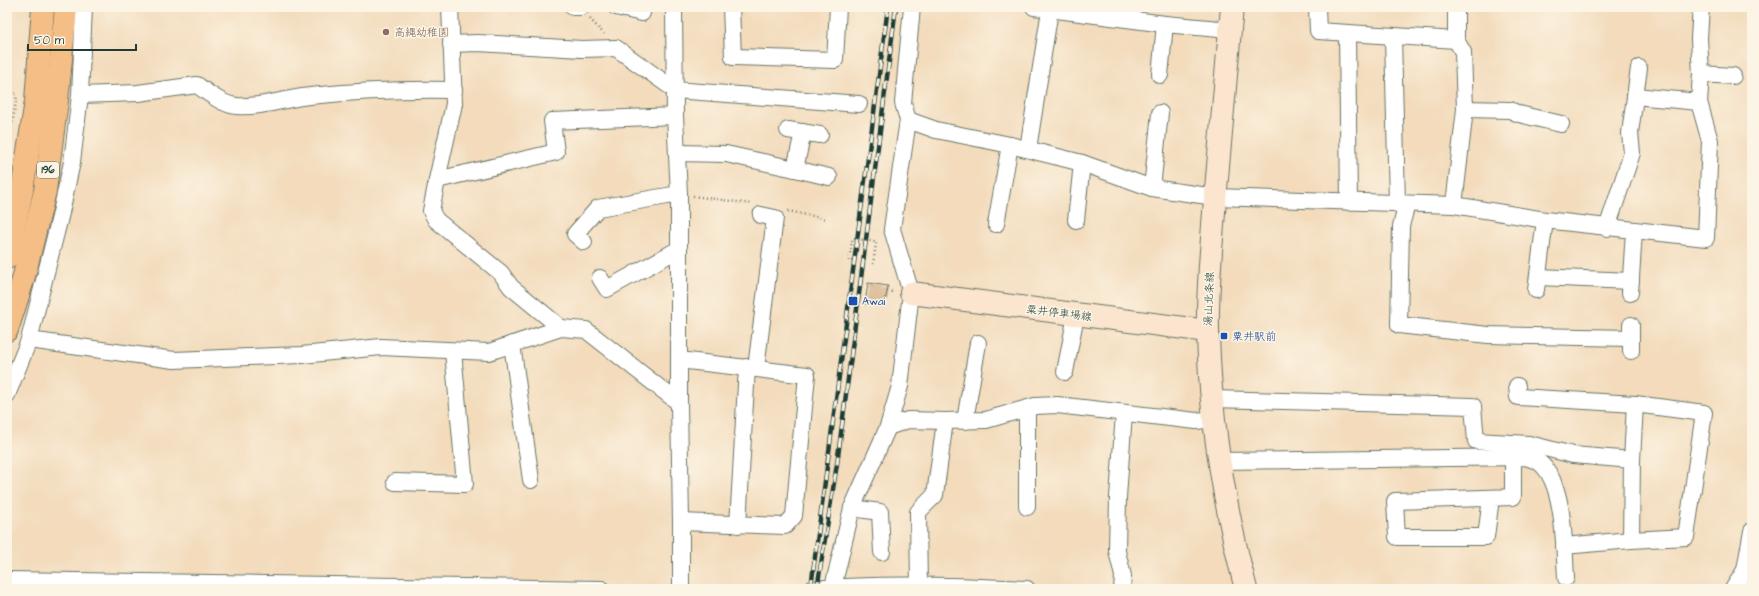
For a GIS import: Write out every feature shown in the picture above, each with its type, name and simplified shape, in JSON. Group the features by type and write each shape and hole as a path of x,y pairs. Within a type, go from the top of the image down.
{"highway":[{"name":"196","path":"7,258 22,190 36,100 43,7"},
{"name":"196","path":"7,330 23,280 45,192 57,101 66,7"}],"main road":[{"name":"湯山北条線","path":"1232,7 1215,197 1208,331 1213,409 1220,461 1233,538 1246,589"},
{"name":"粟井停車場線","path":"911,293 1208,331"}],"street":[{"path":"7,395 29,340 60,217 70,170 80,95 84,7"},
{"path":"450,7 454,104 431,211 436,220 501,273 511,287 561,328"},
{"path":"573,7 581,7"},
{"path":"616,7 642,13"},
{"path":"674,7 675,116 679,194 681,589"},
{"path":"731,7 732,57 835,60 838,7"},
{"path":"833,587 852,508 888,427 900,386 911,293 892,229 908,120 903,103 912,7"},
{"path":"1317,7 1318,31 1456,40"},
{"path":"1454,205 1465,109 1464,52 1456,40 1456,7"},
{"path":"908,120 936,130 1082,162 1152,188 1215,197 1454,205 1545,220 1706,238 1710,141 1699,102 1701,74 1699,38 1701,7"},
{"path":"1028,149 1040,8 1165,24 1230,30"},
{"path":"1160,75 1165,24"},
{"path":"1347,33 1349,202"},
{"path":"1393,36 1402,204 1400,226 1399,324 1488,335 1631,338"},
{"path":"451,44 478,43 582,49 616,48 675,90 859,104"},
{"path":"1607,228 1632,152 1630,133 1638,68"},
{"path":"1701,74 1733,76"},
{"path":"80,95 138,93 197,85 216,98 236,106 257,106 308,96 391,89 454,90"},
{"path":"1635,96 1699,102"},
{"path":"1465,109 1510,110 1519,114 1561,124"},
{"path":"1152,188 1160,113"},
{"path":"437,180 556,152 552,121 675,116"},
{"path":"796,169 796,131 820,135"},
{"path":"996,224 1010,145"},
{"path":"677,153 726,154 829,176"},
{"path":"1076,220 1082,162"},
{"path":"584,242 575,234 598,208 679,194"},
{"path":"738,524 751,368 775,218 761,215"},
{"path":"1545,220 1537,284 1631,287 1634,231"},
{"path":"600,278 607,288 679,249"},
{"path":"1065,372 1076,315"},
{"path":"29,340 174,360 302,355 381,347 489,352 561,328 586,330 679,403"},
{"path":"965,421 978,343"},
{"path":"512,344 531,480"},
{"path":"395,482 465,484 453,351"},
{"path":"679,360 807,375 794,516 785,526 681,522"},
{"path":"1517,386 1518,397 1635,404 1704,413 1686,537 1564,546"},
{"path":"1631,540 1632,460 1635,404"},
{"path":"888,427 908,420 944,422 986,420 1035,406 1057,405 1196,421 1213,409 1472,406 1476,441 1513,450 1526,458 1539,463 1547,472 1555,486 1559,500 1566,578"},
{"path":"1027,409 1027,507"},
{"path":"1122,589 1123,576 1117,551 1118,496 1124,413"},
{"path":"919,588 918,512 935,495 944,422"},
{"path":"1220,461 1513,450 1529,444 1573,455 1632,460"},
{"path":"1491,498 1486,536 1397,537 1395,501 1513,497 1513,450"},
{"path":"852,508 880,512 882,552"},
{"path":"1733,589 1745,570 1752,531"},
{"path":"7,580 40,585 602,589"},
{"path":"811,589 833,587 919,588 960,585 1027,589"}],"path":[{"path":"581,7 616,48"},
{"path":"7,154 18,87"},
{"path":"7,92 17,94"},
{"path":"850,261 853,238 876,242 873,264"}],"sand":[{"path":"1752,565 1752,589 1742,589"}],"building":[{"path":"868,283 888,286 886,298 884,298 882,306 865,304"}],"railway":[{"path":"811,587 888,7"},
{"path":"817,589 837,464 896,7"}],"place":[{"name":"高縄幼稚園","path":"386,32"},
{"name":"Awai","path":"853,301"},
{"name":"粟井駅前","path":"1224,336"}]}
